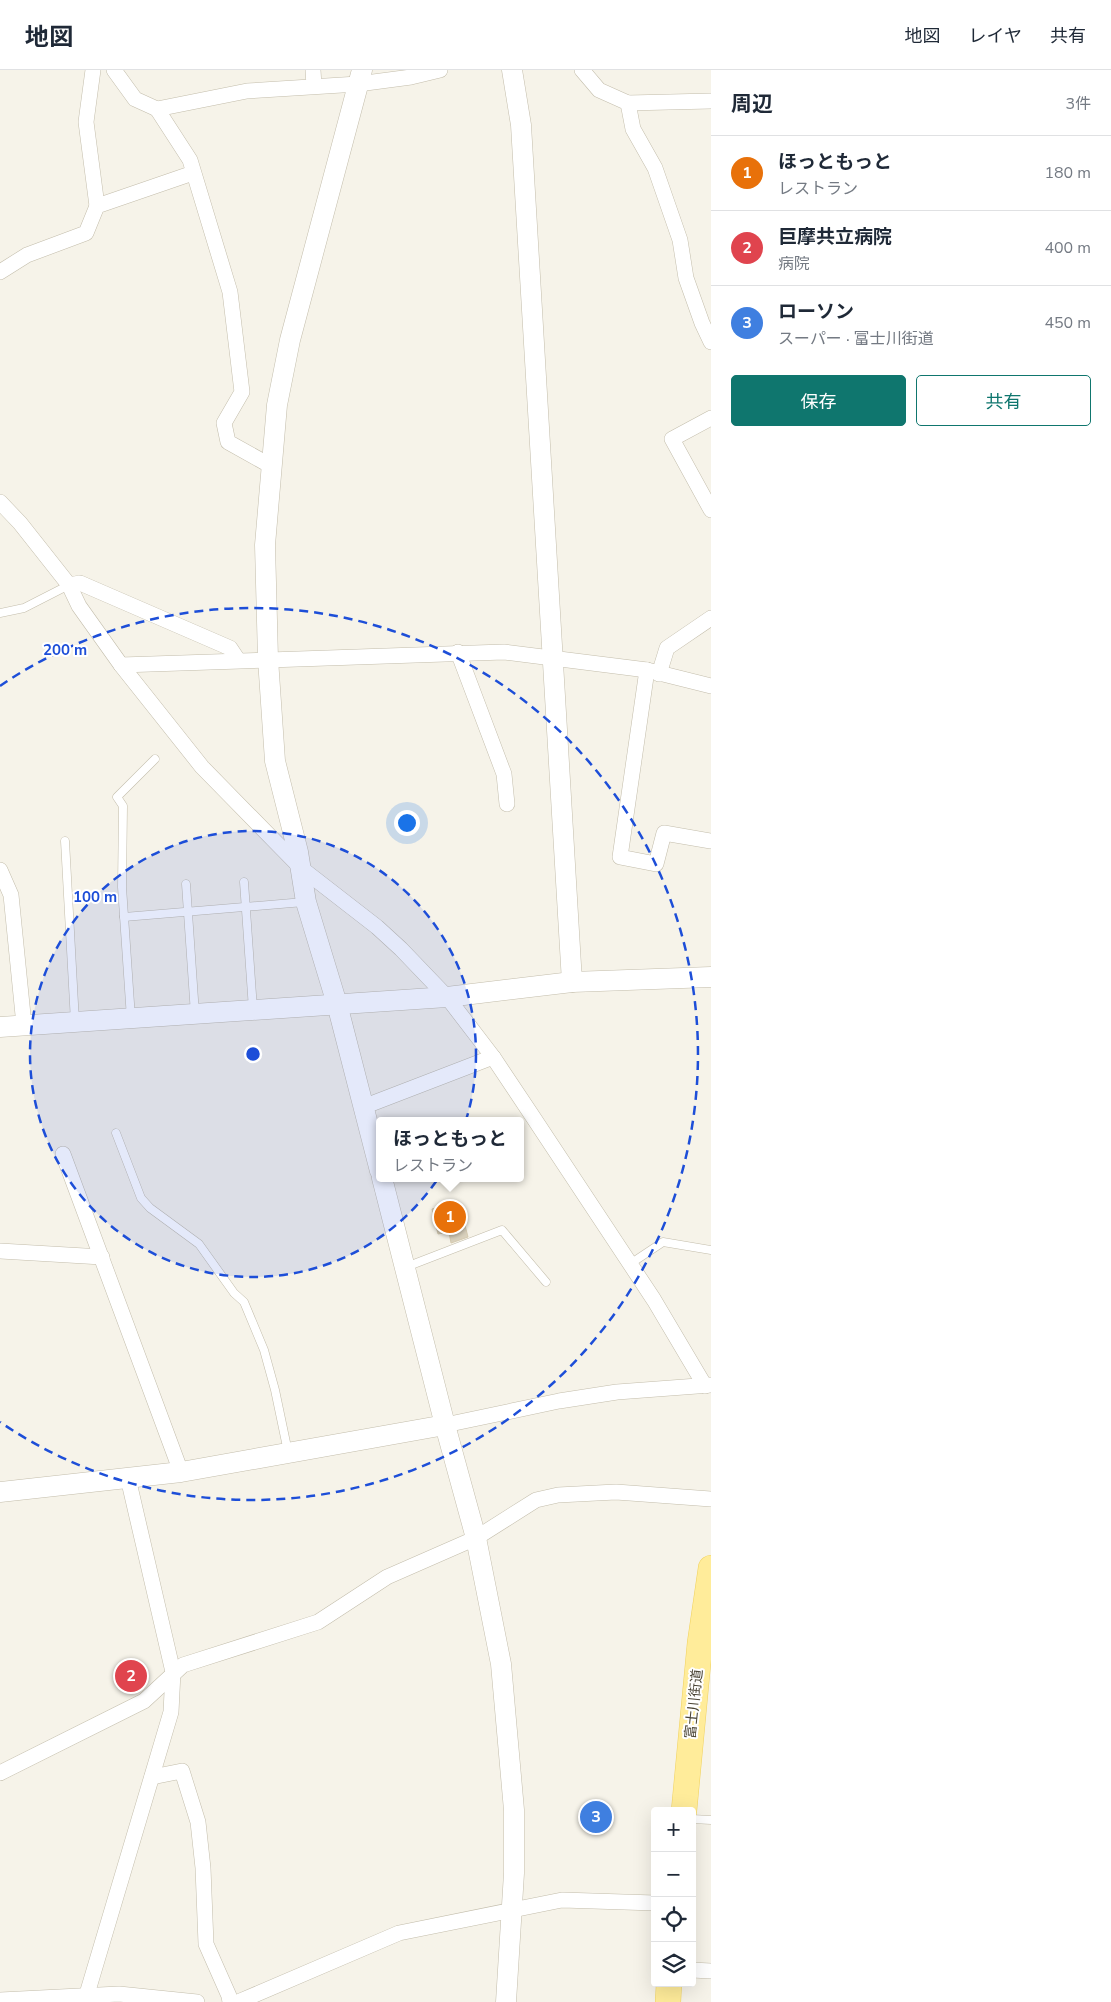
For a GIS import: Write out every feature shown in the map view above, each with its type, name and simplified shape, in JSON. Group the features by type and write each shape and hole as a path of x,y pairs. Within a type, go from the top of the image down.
{"main road":[{"name":"富士川街道","path":"684,1807 700,1643 711,1568"},
{"path":"668,2002 669,1987"}],"street":[{"path":"0,272 27,255 86,233 97,206 86,122 93,70"},
{"path":"114,70 135,99 157,109 190,160 230,292 242,392 224,423 228,442 271,466"},
{"path":"312,70 314,86"},
{"path":"157,109 247,91 314,86 360,77 411,77 440,70"},
{"path":"512,70 521,125 572,982"},
{"path":"582,70 600,90 628,103 711,101"},
{"path":"360,77 290,340 277,405 266,545 268,659 275,760 301,868 306,902 337,1004 376,1157"},
{"path":"628,103 633,128 655,168 680,240 686,278 711,342"},
{"path":"97,206 194,173"},
{"path":"711,418 672,439 711,510"},
{"path":"0,502 20,523 69,585 79,606 121,666 202,767 301,868 383,933 447,997 492,1057 527,1120 630,1264 708,1386 617,1392 559,1401 445,1425 181,1472 0,1492"},
{"path":"69,585 80,583 230,648 238,660"},
{"path":"711,618 667,648 653,672 620,857 656,864 664,833 711,841"},
{"path":"458,652 504,774 507,804"},
{"path":"121,666 238,660 504,652 653,672 711,686"},
{"path":"0,870 11,895 24,1025"},
{"path":"0,1027 447,997 572,982 711,978"},
{"path":"362,1107 492,1057"},
{"path":"63,1154 181,1472"},
{"path":"383,1182 476,1538 501,1664 514,1810 512,1909 506,2002"},
{"path":"0,1251 102,1257"},
{"path":"87,1994 171,1712 173,1672 128,1478"},
{"path":"0,1773 144,1701 173,1672 183,1665 318,1622 387,1577 476,1538 536,1500 558,1495 616,1492 711,1498"},
{"path":"152,1777 182,1772 198,1822 203,1868 206,1944 230,2002"},
{"path":"238,2002 399,1933 562,1900 651,1903"},
{"path":"696,1970 711,1971"},
{"path":"0,2000 87,1994 119,1994 197,2002"}],"lane":[{"path":"0,613 24,608 69,585"},
{"path":"131,1018 124,917 123,806 117,798 155,759"},
{"path":"64,841 75,1022"},
{"path":"244,882 253,1010"},
{"path":"186,884 195,1014"},
{"path":"124,917 306,902"},
{"path":"116,1133 141,1198 150,1208 199,1244 234,1293 244,1302 266,1358 288,1452"},
{"path":"406,1268 502,1230 546,1282"},
{"path":"630,1264 663,1242 711,1250"},
{"path":"696,1819 711,1820"}],"building":[{"path":"459,1202 468,1237 451,1243 449,1232 438,1234 432,1209"}],"place":[{"name":"ほっともっと","path":"450,1217"},
{"name":"巨摩共立病院","path":"131,1676"},
{"name":"ローソン","path":"596,1817"}]}
